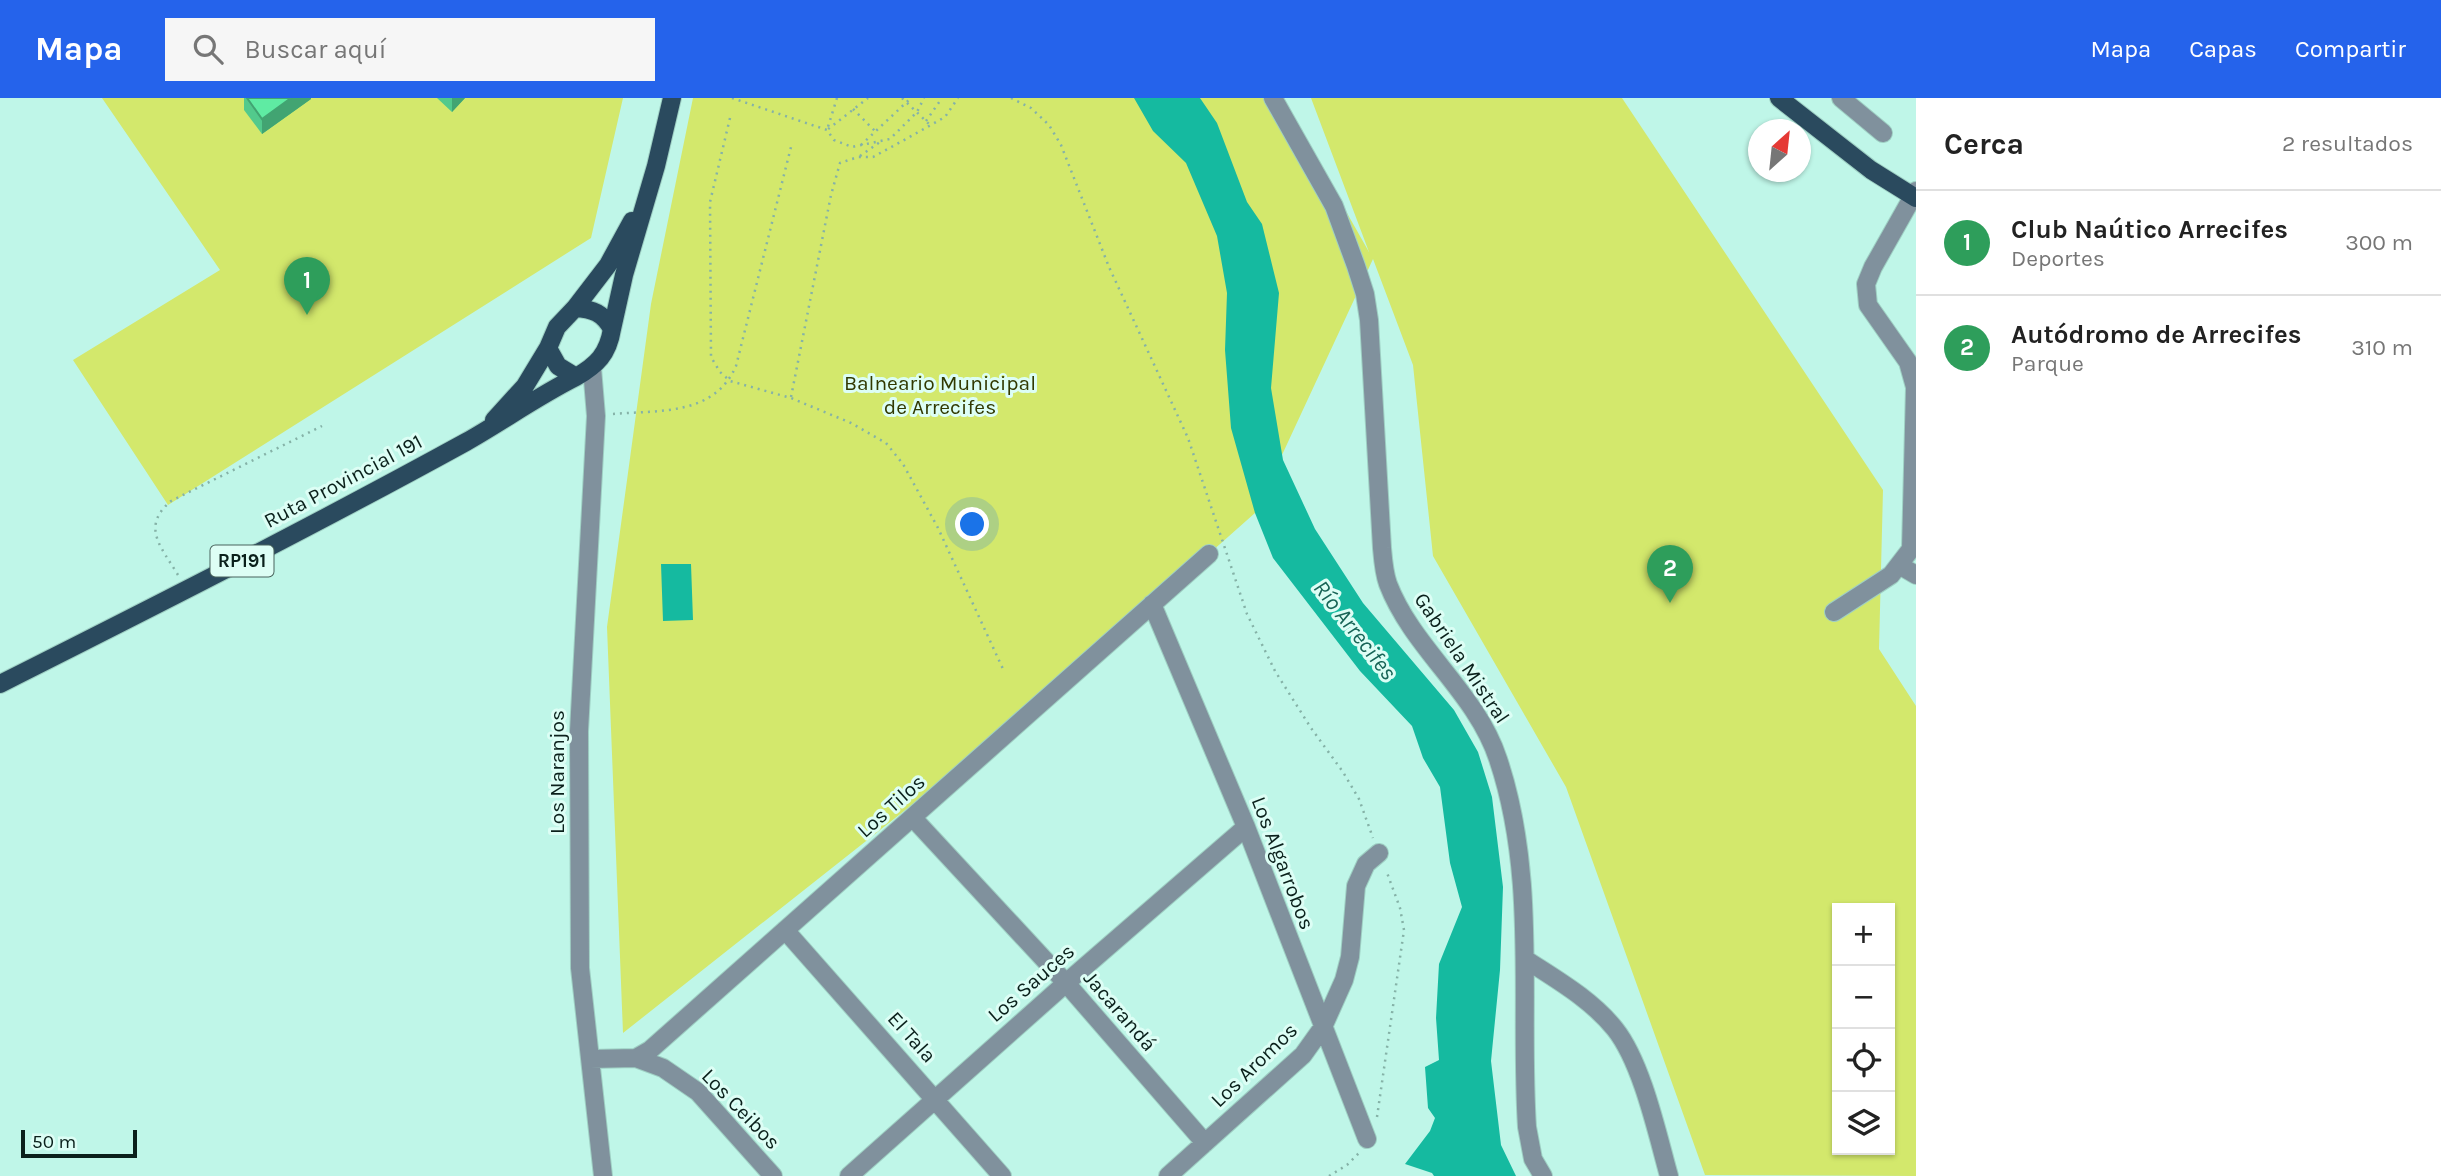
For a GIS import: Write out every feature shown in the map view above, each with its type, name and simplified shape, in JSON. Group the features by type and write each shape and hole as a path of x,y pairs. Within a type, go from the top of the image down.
{"main road":[{"name":"RP191","path":"584,373 602,359 612,330 624,275 656,166 672,98"},
{"path":"1779,98 1871,170 1915,195"},
{"name":"RP191","path":"548,348 557,327 613,258 656,166"},
{"path":"575,308 599,313 607,320 612,330"},
{"path":"548,348 558,366 584,373"},
{"name":"Ruta Provincial 191","path":"482,432 525,386 548,348"},
{"name":"Ruta Provincial 191","path":"0,684 186,590 482,432 584,373"}],"street":[{"name":"Gabriela Mistral","path":"1273,98 1334,206 1365,294 1369,320 1382,548 1387,582 1411,627 1476,715 1497,755 1510,798 1518,838 1525,918 1527,1127 1533,1159 1543,1176"},
{"path":"1841,98 1883,133"},
{"path":"1834,612 1891,575 1911,549 1915,387 1908,362 1868,305 1866,284 1915,195"},
{"name":"Los Naranjos","path":"584,373 596,416 579,731 580,968 603,1176"},
{"name":"Los Tilos","path":"636,1058 650,1050 1209,554"},
{"path":"1899,565 1916,575"},
{"name":"Los Algarrobos","path":"1152,604 1246,827 1367,1139"},
{"name":"Jacarandá","path":"913,818 1066,983 1205,1143"},
{"name":"Los Sauces","path":"849,1176 1246,827"},
{"name":"Los Aromos","path":"1168,1176 1303,1055 1323,1027 1344,981 1350,957 1356,886 1366,864 1379,853"},
{"name":"El Tala","path":"785,930 936,1098 1002,1176"},
{"path":"1525,959 1584,998 1616,1030 1639,1073 1669,1176"},
{"path":"590,1059 636,1058"},
{"name":"Los Ceibos","path":"636,1058 663,1068 698,1093 773,1176"}],"path":[{"path":"732,98 827,130 834,140 852,147 890,139 917,113 924,98"},
{"path":"827,130 837,98"},
{"path":"827,130 868,98"},
{"path":"902,98 930,125"},
{"path":"860,145 911,98"},
{"path":"926,121 942,98"},
{"path":"858,157 873,156 944,117 958,98"},
{"path":"1011,98 1031,108 1049,125 1061,145 1109,267 1188,439 1247,614 1275,671 1359,799 1400,908 1404,930 1380,1112 1359,1154 1329,1176"},
{"path":"853,109 875,131"},
{"path":"730,118 710,202 711,357 720,372 730,381 791,398 851,423 886,443 903,464 939,528 1003,669"},
{"path":"791,398 831,194 840,163 858,157 883,141"},
{"path":"596,416 700,404 730,381 792,143"},
{"path":"186,590 155,536 155,524 164,507 171,501 322,426"}],"green space":[{"path":"102,98 623,98 591,238 168,505 73,360 220,270"},
{"name":"Balneario Municipal de Arrecifes","path":"693,98 1282,98 1369,252 1311,98 1622,98 1883,490 1879,649 1916,706 1916,1176 1705,1175 1566,787 1433,556 1413,365 1373,259 1255,513 1042,702 623,1033 607,627 651,304"}],"water":[{"name":"Río Arrecifes","path":"1134,98 1200,98 1217,123 1247,202 1262,224 1279,293 1271,388 1283,460 1315,529 1363,603 1454,710 1478,752 1492,797 1503,887 1500,970 1491,1061 1501,1145 1516,1176 1434,1176 1405,1164 1430,1131 1435,1118 1428,1108 1425,1067 1439,1060 1436,1018 1439,964 1462,907 1450,863 1440,787 1423,758 1412,726 1360,671 1273,558 1255,513 1231,428 1225,350 1227,293 1217,236 1186,163 1153,131"},
{"path":"661,564 691,564 693,620 663,621"}],"building":[{"path":"247,98 291,98 262,119"}],"place":[{"name":"Club Naútico Arrecifes","path":"307,315"},
{"name":"Autódromo de Arrecifes","path":"1670,603"}]}
